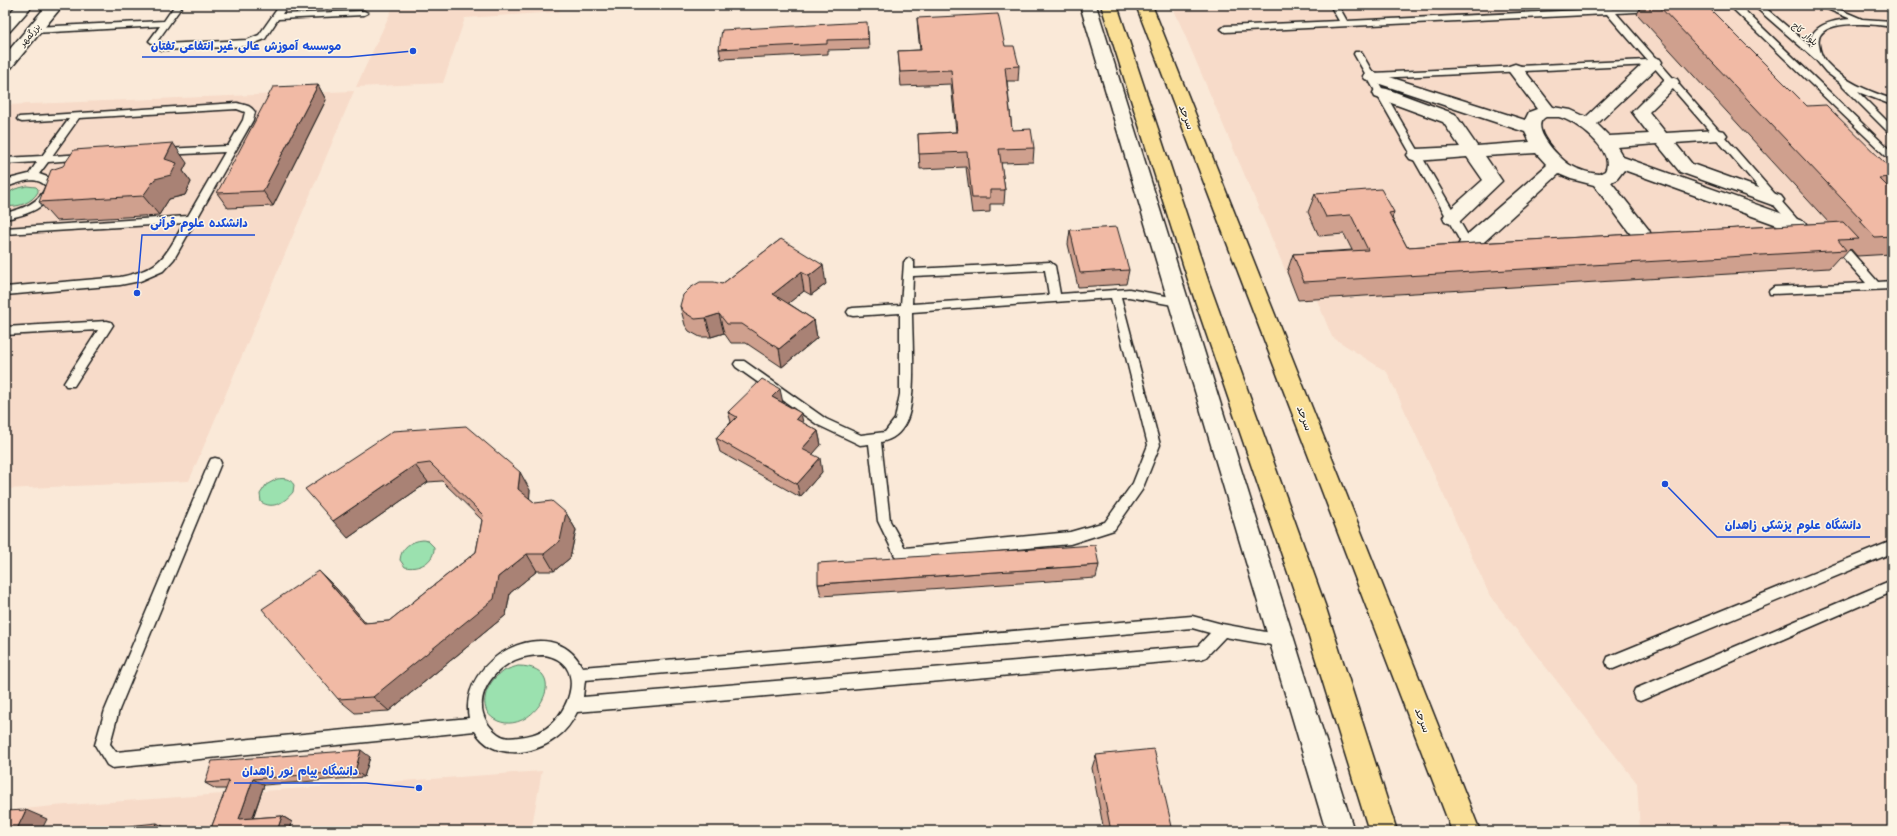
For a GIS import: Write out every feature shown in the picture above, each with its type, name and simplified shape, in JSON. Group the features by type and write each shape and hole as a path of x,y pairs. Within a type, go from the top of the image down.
{"highway":[{"path":"1109,5 1199,283 1312,605 1383,831"},
{"name":"سرحد","path":"1144,5 1466,831"}],"street":[{"path":"5,28 25,5"},
{"name":"بزرگمهر","path":"5,65 55,5"},
{"path":"1088,5 1340,831"},
{"path":"1587,125 1654,62"},
{"path":"1515,69 1547,111"},
{"path":"1371,76 1531,128"},
{"path":"1671,82 1640,112 1686,168 1775,200"},
{"path":"1381,93 1449,118 1493,181 1452,218"},
{"path":"1547,111 1562,113 1587,125 1605,142 1616,161 1616,169 1611,176 1600,180 1584,178 1569,172 1558,165 1540,146 1531,128 1532,121 1537,115 1547,111"},
{"path":"1605,142 1718,135"},
{"path":"1416,155 1540,146"},
{"path":"1616,161 1801,227"},
{"path":"1475,245 1558,165"},
{"path":"1600,180 1639,236"}],"lane":[{"path":"179,5 165,23 154,41 161,47 248,43 262,37 284,5"},
{"path":"1334,5 1344,23"},
{"path":"1680,8 1734,5 1892,157"},
{"name":"بلوار کاج","path":"1757,5 1835,74"},
{"path":"1822,5 1863,20 1892,24"},
{"path":"1607,8 1775,200 1801,227"},
{"path":"1225,29 1607,8 1664,8"},
{"path":"276,17 364,13"},
{"path":"1822,62 1816,52 1814,43 1816,35 1822,29 1833,24 1863,20"},
{"path":"34,30 165,23"},
{"path":"1358,54 1452,218 1475,245"},
{"path":"1371,76 1654,62"},
{"path":"1835,74 1854,86 1892,102"},
{"path":"1835,74 1892,131"},
{"path":"5,291 120,281 140,277 159,268 170,259 248,120 250,112 246,108 237,106 75,117 22,119"},
{"path":"32,177 75,117"},
{"path":"154,153 232,148"},
{"path":"5,161 92,156"},
{"path":"5,184 22,178 32,177 42,178 48,181 51,185 50,191 46,197 28,209 5,216"},
{"path":"5,230 192,219"},
{"path":"1774,228 1801,227"},
{"path":"1826,236 1833,238 1875,286"},
{"path":"740,364 822,422 860,440 888,436 901,421 906,394 906,309 909,267 1050,266 1055,298"},
{"path":"1774,291 1892,285"},
{"path":"853,312 1129,293 1178,302"},
{"path":"874,437 884,521 901,554 1070,538 1109,526 1138,486 1154,445 1115,294"},
{"path":"5,331 107,326 70,383"},
{"path":"215,463 112,710 102,745 112,760 477,724"},
{"path":"1613,662 1892,547"},
{"path":"1640,694 1892,586"},
{"path":"578,674 1192,622 1222,630 1283,641"},
{"path":"574,705 1200,652 1222,630"},
{"path":"545,648 560,652 571,661 578,674 579,689 574,705 564,720 550,733 528,743 516,745 499,743 486,736 477,724 473,710 476,694 481,684 496,665 511,654 528,649 545,648"}],"shaded area":[{"path":"394,5 562,5 559,12 465,18 443,83 356,87"},
{"path":"1172,5 1892,5 1892,831 1640,831 1637,783 1490,596 1387,372 1332,337 1317,300 1298,300"},
{"path":"354,91 189,481 5,489 5,105"},
{"path":"542,771 531,831 5,831 5,811 54,806"}],"green space":[{"path":"27,186 36,187 38,189 38,192 32,199 24,204 5,206 5,195 15,189"},
{"path":"277,479 291,481 294,485 293,492 283,502 278,504 270,505 261,502 260,494 266,485"},
{"path":"423,540 428,541 434,547 432,557 425,564 420,566 410,568 405,567 400,560 402,552 411,543"},
{"path":"518,666 535,669 544,677 546,687 543,699 535,710 524,719 512,723 498,721 491,717 487,712 485,706 486,692 493,680 498,675 505,670"}],"building":[{"path":"1658,5 1706,5 1807,106 1826,105 1892,170 1892,177 1879,178 1892,191 1892,236 1875,237 1860,221 1862,220"},
{"path":"998,14 1005,46 1014,46 1019,66 1005,67 1012,130 1031,129 1034,148 999,149 1005,190 990,190 990,198 972,198 967,152 919,154 918,134 957,132 951,70 900,72 898,51 921,50 917,18"},
{"path":"867,22 868,39 827,40 827,44 719,49 722,30"},
{"path":"318,85 263,191 217,193 273,87"},
{"path":"173,143 165,159 177,163 171,175 155,179 143,196 39,202 51,170 63,166 74,150"},
{"path":"1381,189 1394,212 1389,213 1407,247 1843,222 1859,239 1838,240 1846,250 1304,282 1293,254 1368,250 1351,215 1326,217 1315,194"},
{"path":"1117,227 1129,270 1080,273 1070,230"},
{"path":"781,239 823,265 809,276 801,272 773,294 814,320 779,349 742,324 727,324 719,314 706,318 695,319 684,312 680,306 683,295 690,288 700,282 714,282 722,284"},
{"path":"762,379 780,389 772,397 801,413 796,419 818,431 802,449 820,458 797,484 716,438 737,417 728,412"},
{"path":"466,426 520,472 518,489 535,503 552,501 566,513 560,541 544,554 527,554 498,577 494,599 373,697 338,699 262,609 319,571 364,623 389,621 476,552 483,515 430,463 415,465 333,521 305,489 393,431"},
{"path":"1095,545 1099,565 818,584 818,563"},
{"path":"1154,749 1173,831 1111,831 1096,755"},
{"path":"361,750 355,771 253,779 239,819 282,816 277,831 210,831 229,781 205,783 212,761"},
{"path":"26,810 16,831 5,831 5,811"},
{"path":"157,823 154,831 107,831 108,828"}],"place":[{"name":"موسسه آموزش عالی غیر انتفاعی تفتان","path":"413,51"},
{"name":"دانشکده علوم قرآنی","path":"137,293"},
{"name":"دانشگاه علوم پزشکی زاهدان","path":"1665,484"},
{"name":"دانشگاه پیام نور زاهدان","path":"419,788"}]}
